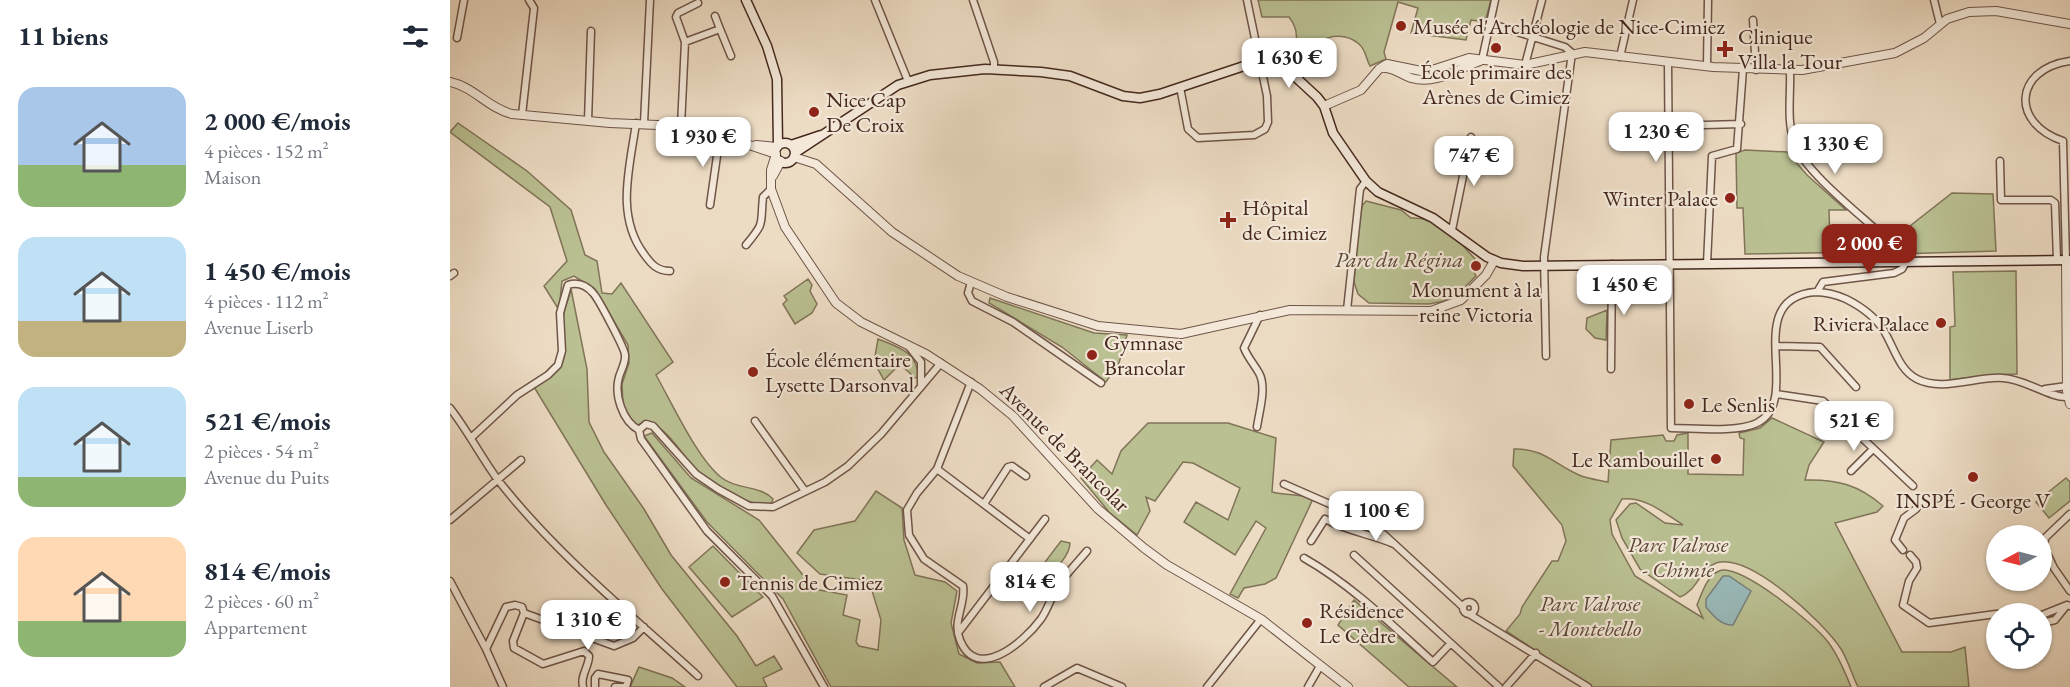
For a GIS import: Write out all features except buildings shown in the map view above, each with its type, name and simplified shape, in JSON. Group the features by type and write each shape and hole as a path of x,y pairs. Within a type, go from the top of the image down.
{"main road":[{"path":"746,0 767,46 777,79 778,152 787,162 792,150"},
{"path":"778,152 792,150 821,135 908,81 936,74 994,69 1059,74 1131,97 1153,95 1260,63 1275,64 1290,72 1324,106 1333,133 1366,181 1378,192 1416,209 1452,230 1494,261 1514,265 1544,265 2064,260"},
{"path":"777,126 792,150"}],"street":[{"path":"456,38 464,0"},
{"path":"522,115 534,8 529,0"},
{"path":"650,0 640,123 627,194 626,212 630,231 651,263 656,268 670,270"},
{"path":"875,0 908,81"},
{"path":"973,0 994,62 994,69"},
{"path":"1180,87 1188,129 1198,138 1254,135 1265,129 1269,116 1246,0"},
{"path":"1482,60 1495,0"},
{"path":"1525,65 1542,0"},
{"path":"1620,57 1633,0"},
{"path":"1707,66 1708,0"},
{"path":"1934,0 1940,24"},
{"path":"681,126 685,42 676,17 678,13 698,3"},
{"path":"1324,106 1362,90 1378,69 1392,63 1426,72 1462,60 1525,65 1572,53 1743,69 1790,71 1895,53 1924,38 1940,24 1954,16 1978,11 1996,11 2070,24"},
{"path":"715,16 731,56"},
{"path":"1753,20 1756,70"},
{"path":"1490,23 1565,47 1572,53"},
{"path":"685,42 720,29"},
{"path":"588,121 591,31"},
{"path":"1546,356 1544,265 1572,53"},
{"path":"2069,401 2064,260 2067,139 2045,133 2034,124 2028,113 2026,99 2029,84 2037,72 2048,65 2070,61"},
{"path":"1668,62 1671,428 1754,424 1769,413 1776,394 1777,322 1786,307 1798,297 1817,292 1838,296 1869,314 1884,331 1903,366 1918,380 1947,383 2001,378 2021,380 2069,401"},
{"path":"1707,264 1712,156 1737,149 1741,124 1743,69"},
{"path":"1790,71 1791,128 1794,143 1813,169 1884,237 1887,242 1884,262"},
{"path":"450,82 468,88 497,110 522,115 588,121 681,126 778,152"},
{"path":"1668,126 1741,124"},
{"path":"710,205 720,135"},
{"path":"1452,230 1471,137"},
{"path":"792,150 816,164 909,245 971,282 1006,297 1087,324 1161,334 1191,333 1260,315 1290,310 1443,309 1461,300 1486,275 1494,261"},
{"name":"Avenue de Brancolar","path":"778,152 771,189 790,237 831,298 861,322 941,363 970,382 1013,416 1098,509 1144,549 1167,565 1261,619 1348,687"},
{"path":"2000,161 2001,200 2051,200 2055,203 2064,260"},
{"path":"1347,310 1360,189 1366,181"},
{"path":"746,245 762,225 763,197 771,189"},
{"path":"1817,292 1823,282 1888,274 1900,271 1906,262"},
{"path":"1611,369 1612,264"},
{"path":"971,282 968,292 972,301 1013,322 1101,383"},
{"path":"472,437 517,395 549,375 558,364 562,351 560,313 564,291 568,285 580,284 593,293 624,349 625,360 618,385 619,400 633,426 639,430 641,439 707,531 772,596 824,687"},
{"path":"1257,427 1262,386 1260,375 1249,360 1244,348 1260,315"},
{"path":"906,344 921,362 921,387"},
{"path":"1776,346 1817,346 1856,387"},
{"path":"639,430 646,424 653,426 696,474 749,506 773,507 831,479 848,466 881,434 941,363"},
{"path":"970,382 937,469 917,493 907,510 909,535 924,559 963,586 964,595 957,619 958,633 967,653 980,660 1001,655 1041,618 1058,586 1087,551"},
{"path":"2045,389 2067,386"},
{"path":"1776,394 1823,401 1913,486"},
{"path":"450,408 472,437 498,479 549,538 698,676"},
{"path":"755,421 806,491"},
{"path":"1851,471 1873,449"},
{"path":"450,520 521,460"},
{"path":"984,504 1008,468 1012,466 1026,476"},
{"path":"937,469 1030,538"},
{"path":"1284,484 1348,512 1378,529 1401,548 1469,614 1588,687"},
{"path":"1903,550 1895,540 1898,528 1921,500"},
{"path":"2070,514 2046,537 2043,545 2054,568 2070,591"},
{"path":"958,633 1045,519"},
{"path":"1311,541 1325,519 1343,529 1352,528 1401,548"},
{"path":"1354,555 1499,687"},
{"path":"1910,555 1916,562 1917,568 1909,581 1904,605 1929,623 1986,615"},
{"path":"1304,558 1332,574 1433,662 1450,644"},
{"path":"450,581 503,687"},
{"path":"1463,608 1466,603 1472,603 1474,610 1469,614"},
{"path":"486,649 506,607 515,605 522,607 524,613 513,641 514,648 543,664 584,651 589,656 589,662 582,676 583,687"},
{"path":"2052,612 2061,606 2069,606"},
{"path":"2052,621 2069,606"},
{"path":"524,613 614,646 633,639 644,627"},
{"path":"1207,687 1261,619"},
{"path":"1506,687 1536,653"},
{"path":"1308,687 1320,666"},
{"path":"1044,687 1077,668 1122,687"},
{"path":"595,687 595,678 598,674 628,680 626,687 615,687"}],"green space":[{"path":"1258,0 1491,0 1485,22 1471,20 1466,40 1411,33 1418,8 1398,2 1384,52 1386,59 1370,66 1359,44 1352,39 1336,36 1314,44 1303,56 1306,75 1291,62 1296,38 1293,23 1289,17 1262,17"},
{"path":"458,123 527,171 571,210 585,255 597,261 602,293 612,294 621,283 673,362 656,375 695,445 713,470 722,478 734,484 762,491 773,499 770,507 741,498 711,482 695,469 673,441 654,424 646,421 634,427 623,407 622,384 629,363 628,345 595,289 574,276 562,281 559,310 544,286 567,261 550,207 450,132"},
{"path":"1745,150 1787,152 1807,175 1846,210 1829,210 1830,243 1872,243 1870,252 1745,254 1743,208 1737,208 1736,153"},
{"path":"1952,193 1993,194 1996,251 1897,254 1890,251 1891,241"},
{"name":"Parc du Régina","path":"1366,201 1401,210 1411,218 1431,221 1447,230 1475,259 1471,266 1476,276 1462,290 1444,301 1429,304 1369,303 1358,294 1354,282 1357,235 1362,206"},
{"path":"2016,271 2017,374 1950,380 1950,327 1955,326 1953,272"},
{"path":"808,279 812,285 810,291 817,304 812,313 795,324 783,304 787,300 784,296"},
{"path":"571,289 587,369 589,422 604,452 644,509 671,555 737,636 756,666 774,656 782,669 763,678 767,687 737,687 662,589 606,505 534,387 549,378 563,362 564,312"},
{"path":"990,298 1094,333 1127,335 1119,363 1106,382 1062,347 989,303"},
{"path":"1607,310 1606,340 1595,338 1586,329 1587,318"},
{"path":"878,339 911,356 915,362 918,377 915,378 900,364 884,380 874,362"},
{"path":"1772,418 1824,442 1809,465 1805,480 1837,482 1856,488 1883,506 1877,512 1835,523 1902,652 1951,652 1965,647 1969,687 1858,687 1841,649 1803,607 1766,579 1747,568 1730,562 1716,563 1711,566 1691,590 1680,597 1640,569 1622,538 1616,520 1630,504 1636,503 1665,523 1683,525 1647,503 1631,499 1622,499 1610,520 1612,534 1635,576 1703,618 1697,605 1711,577 1719,571 1729,571 1743,576 1794,610 1821,634 1835,652 1851,687 1591,687 1506,631 1520,614 1522,607 1552,561 1558,561 1566,541 1562,525 1513,466 1514,449 1533,451 1579,475 1608,482 1611,440 1663,435 1666,441 1674,441 1677,435 1688,433 1688,474 1743,475 1744,439 1740,438 1739,433 1760,428"},
{"path":"1148,423 1228,423 1276,438 1272,492 1313,499 1276,578 1265,584 1244,588 1238,598 1230,594 1266,528 1256,521 1235,555 1184,522 1196,502 1228,520 1240,488 1193,463 1183,462 1155,501 1146,497 1150,511 1137,535 1109,512 1081,478 1097,460 1112,474 1121,451"},
{"path":"652,433 691,478 759,520 814,589 847,595 843,615 860,620 856,642 859,646 878,650 881,620 869,581 820,574 797,553 814,530 855,521 876,491 902,508 904,540 915,575 945,582 957,591 951,623 959,654 977,663 1000,662 1015,687 831,687 783,599 707,522 644,436"},
{"path":"2066,478 2070,482 2070,501 2049,518 2036,502"},
{"path":"1061,541 1070,543 1068,552 1054,570 1045,574 1042,566"},
{"name":"Tennis de Cimiez","path":"713,546 763,597 732,617 689,567"},
{"path":"1354,600 1457,687 1409,687 1338,625"},
{"path":"639,667 672,678 685,687 630,687"}],"water":[{"path":"1723,576 1729,576 1751,591 1733,625 1721,622 1706,607 1706,599"}],"place":[{"name":"Musée d'Archéologie de Nice-Cimiez","path":"1401,26"},
{"name":"École primaire des Arènes de Cimiez","path":"1496,48"},
{"name":"Clinique Villa la Tour","path":"1725,49"},
{"name":"Nice Cap De Croix","path":"814,112"},
{"name":"Winter Palace","path":"1730,198"},
{"name":"Hôpital de Cimiez","path":"1228,220"},
{"name":"Monument à la reine Victoria","path":"1476,266"},
{"name":"Riviera Palace","path":"1941,323"},
{"name":"Gymnase Brancolar","path":"1092,355"},
{"name":"École élémentaire Lysette Darsonval","path":"753,372"},
{"name":"Le Senlis","path":"1689,404"},
{"name":"Le Rambouillet","path":"1716,459"},
{"name":"INSPÉ - George V","path":"1973,477"},
{"name":"Tennis de Cimiez","path":"725,582"},
{"name":"Résidence Le Cèdre","path":"1307,623"}],"park label":[{"name":"Parc Valrose - Chimie","path":"1678,556"},
{"name":"Parc Valrose - Montebello","path":"1590,616"}]}
